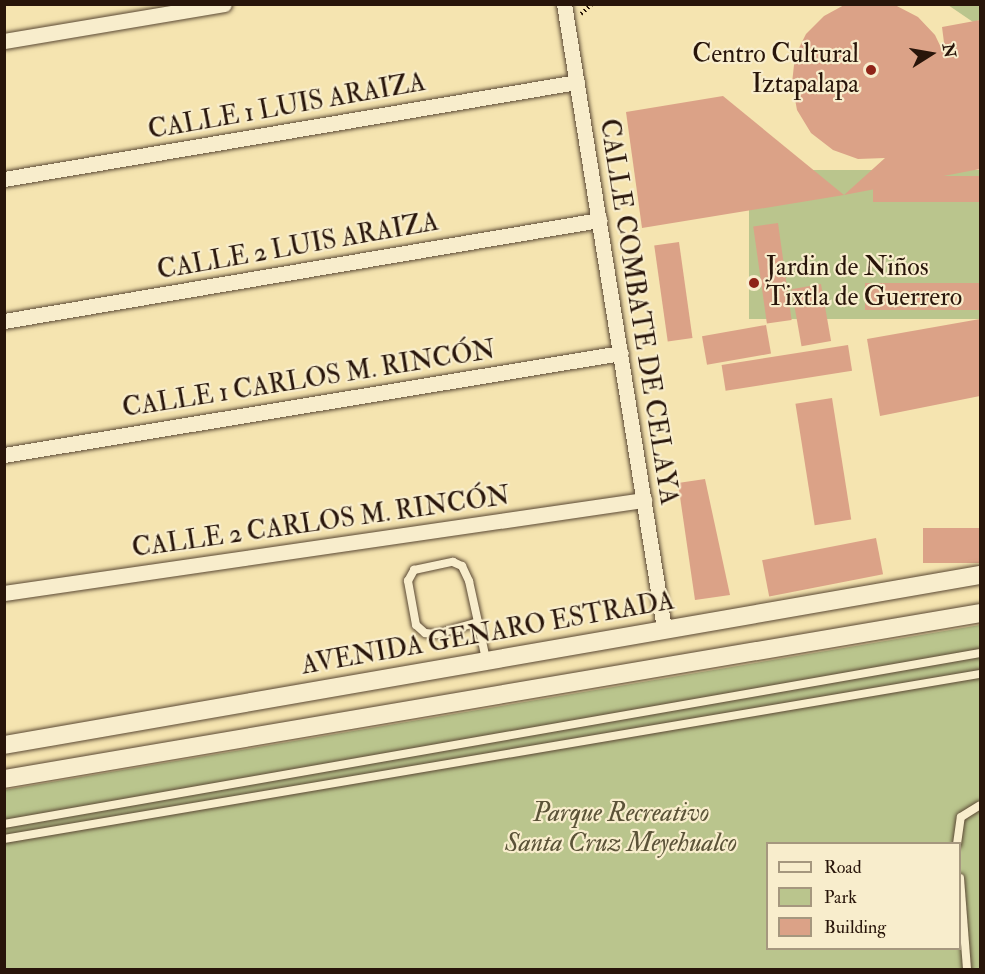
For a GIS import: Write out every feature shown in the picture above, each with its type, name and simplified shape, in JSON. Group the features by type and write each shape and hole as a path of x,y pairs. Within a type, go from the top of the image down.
{"street":[{"path":"4,40 224,4"},
{"name":"CALLE COMBATE DE CELAYA","path":"564,4 664,628"},
{"name":"CALLE 1 LUIS ARAIZA","path":"4,179 577,82"},
{"name":"CALLE 2 LUIS ARAIZA","path":"4,321 599,220"},
{"name":"CALLE 1 CARLOS M. RINCÓN","path":"4,454 621,353"},
{"name":"CALLE 2 CARLOS M. RINCÓN","path":"4,593 644,500"},
{"name":"AVENIDA GENARO ESTRADA","path":"4,745 664,628 981,575"},
{"path":"4,779 981,613"}],"lane":[{"path":"478,622 437,634 426,633 416,625 408,581 414,570 453,562 462,566 469,580 478,622 486,660"},
{"path":"4,824 981,652"},
{"path":"4,839 981,674"},
{"path":"957,842 961,817 981,805"},
{"path":"961,889 968,969"}],"green space":[{"path":"948,5 980,5 980,20 973,22"},
{"path":"749,170 979,170 979,319 749,319"},
{"name":"Parque Recreativo Santa Cruz Meyehualco","path":"980,625 980,969 5,969 4,790"}],"building":[{"name":"Centro Cultural Iztapalapa","path":"846,4 893,4 918,17 935,35 946,58 942,27 980,20 980,169 844,195 885,158 858,159 833,150 811,133 797,110 792,83 795,56 806,34 824,16"},
{"path":"723,96 844,195 642,228 626,112"},
{"path":"873,176 980,176 980,202 873,202"},
{"path":"778,223 792,320 767,324 753,226"},
{"path":"679,242 692,338 668,342 654,245"},
{"path":"865,283 980,283 980,310 865,310"},
{"path":"821,284 831,341 802,346 791,289"},
{"path":"980,319 980,396 880,416 867,339"},
{"path":"766,325 771,354 707,365 702,336"},
{"path":"848,345 852,371 726,391 722,365"},
{"path":"832,398 851,519 815,525 795,404"},
{"path":"705,479 730,595 695,600 678,483"},
{"path":"923,528 980,528 980,563 923,563"},
{"path":"876,538 883,574 769,596 762,560"}],"place":[{"name":"Centro Cultural Iztapalapa","path":"871,70"},
{"name":"Jardin de Niños Tixtla de Guerrero","path":"754,283"}]}
